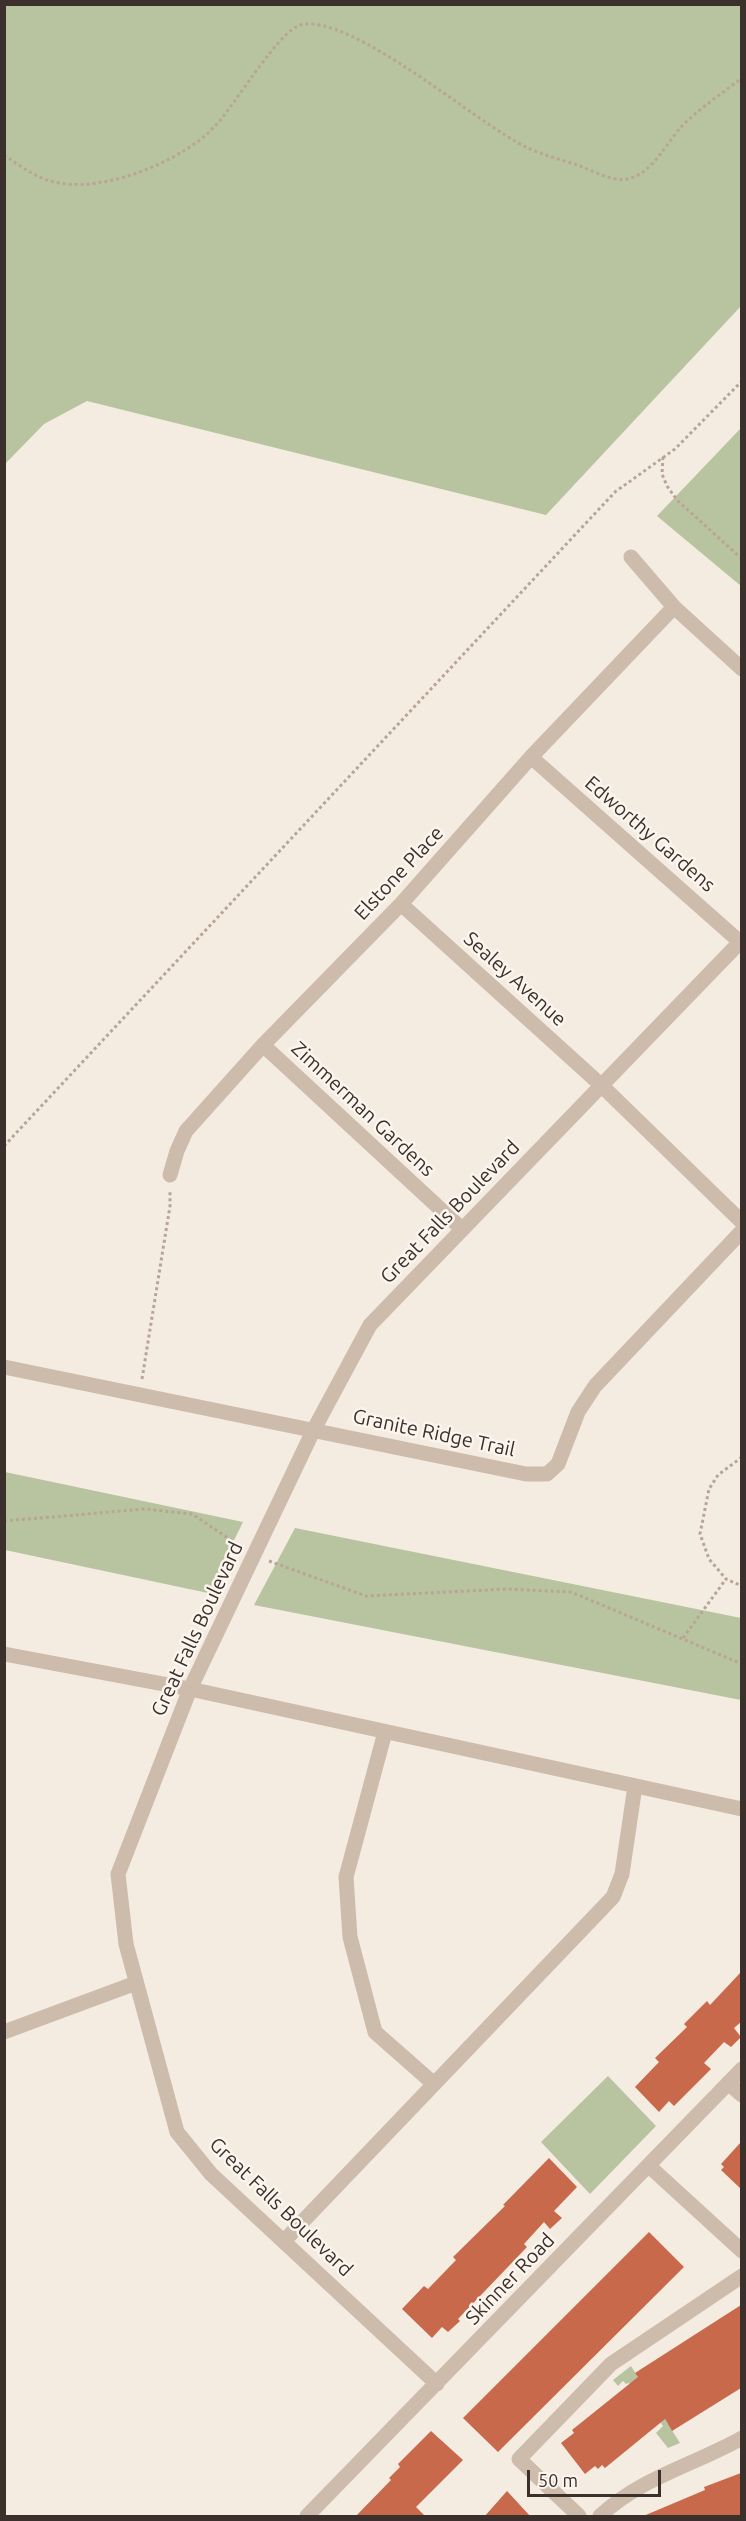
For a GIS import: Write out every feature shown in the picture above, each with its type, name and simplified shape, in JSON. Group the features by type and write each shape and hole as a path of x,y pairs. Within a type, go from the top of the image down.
{"street":[{"path":"631,557 674,607 741,669"},
{"name":"Elstone Place","path":"170,1175 186,1131 262,1045 401,904 531,757 674,607"},
{"name":"Edworthy Gardens","path":"531,757 741,941"},
{"name":"Sealey Avenue","path":"401,904 601,1085"},
{"name":"Great Falls Boulevard","path":"437,2385 211,2174 177,2132 126,1944 118,1874 190,1689 314,1430 370,1325 741,941"},
{"name":"Zimmerman Gardens","path":"262,1045 462,1229"},
{"path":"601,1085 741,1222"},
{"name":"Granite Ridge Trail","path":"4,1367 526,1474 547,1474 558,1464 578,1412 595,1386 741,1231"},
{"path":"4,1654 190,1689 741,1809"},
{"path":"385,1732 346,1877 350,1937 375,2032 434,2084"},
{"path":"284,2241 613,1897 622,1874 635,1786"},
{"path":"4,2032 136,1983"},
{"name":"Skinner Road","path":"307,2517 741,2069"},
{"path":"728,2082 741,2095"},
{"path":"649,2166 741,2251"},
{"path":"579,2517 519,2459 611,2364 741,2276"},
{"path":"600,2517 622,2497 659,2476 741,2438"}],"path":[{"path":"4,154 34,175 61,184 92,183 151,169 188,150 216,126 284,37 300,25 328,27 386,55 419,75 465,110 528,148 606,176 626,179 647,170 684,124 741,78"},
{"path":"4,1146 615,492 663,457 699,426 741,381"},
{"path":"663,457 662,474 677,500 741,559"},
{"path":"139,1393 171,1206 170,1175"},
{"path":"741,1457 718,1475 709,1489 700,1534 709,1559 726,1579 741,1586"},
{"path":"4,1521 145,1509 192,1514 254,1556 366,1596 507,1589 571,1592 741,1664"},
{"path":"683,1639 726,1579"}],"green space":[{"path":"5,4 741,5 741,306 546,515 87,401 44,424 5,464"},
{"path":"741,428 741,586 657,516"},
{"path":"5,1472 243,1522 208,1593 5,1550"},
{"path":"295,1528 741,1618 741,1700 254,1605"},
{"path":"608,2076 656,2126 590,2194 541,2142"},
{"path":"631,2366 680,2443 668,2448 656,2433 663,2426 629,2383 626,2384 623,2381 618,2386 613,2380"}],"building":[{"path":"741,1972 741,2022 734,2028 741,2037 731,2047 724,2042 704,2063 711,2069 674,2106 669,2101 659,2112 635,2087 659,2062 655,2058 687,2027 684,2024 707,2001 710,2005"},
{"path":"741,2142 741,2189 721,2170 724,2167 721,2164"},
{"path":"549,2158 577,2187 554,2211 562,2218 550,2229 544,2222 524,2244 527,2247 458,2319 460,2321 448,2332 442,2327 432,2338 402,2309 424,2286 428,2289 456,2260 453,2257 505,2206 503,2205"},
{"path":"649,2232 684,2267 498,2452 463,2418"},
{"path":"741,2305 741,2388 672,2431 665,2419 605,2468 602,2465 598,2469 595,2466 585,2474 561,2443 574,2433 572,2430 638,2377 635,2373"},
{"path":"431,2431 463,2460 416,2507 426,2517 355,2517 391,2480 389,2478 400,2467 398,2464"},
{"path":"741,2473 741,2517 641,2517 705,2490 704,2487"},
{"path":"507,2491 531,2517 484,2517"}]}
